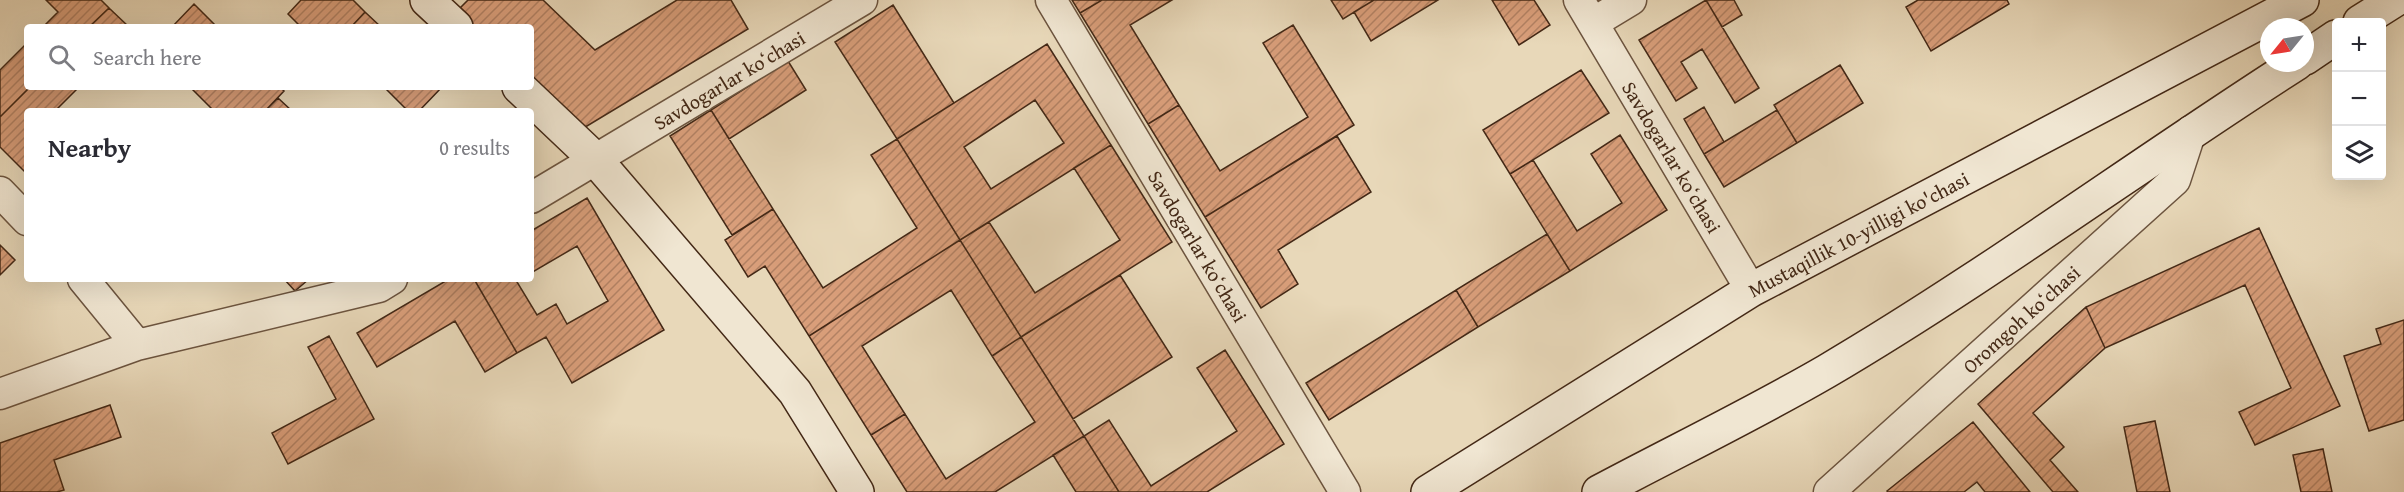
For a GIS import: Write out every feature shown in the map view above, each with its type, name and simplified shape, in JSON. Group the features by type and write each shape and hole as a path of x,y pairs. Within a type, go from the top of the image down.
{"main road":[{"path":"427,0 453,24"},
{"name":"Mustaqillik 10-yilligi ko'chasi","path":"1428,492 1751,290 2302,0"},
{"path":"2366,18 2395,0"},
{"path":"2314,52 2332,41"},
{"path":"1599,492 1826,371 1987,270 2191,131 2283,72"},
{"path":"522,90 596,160 795,392 856,492"}],"street":[{"name":"Savdogarlar koʻchasi","path":"534,196 862,0"},
{"name":"Savdogarlar koʻchasi","path":"1051,0 1345,492"},
{"name":"Savdogarlar koʻchasi","path":"1632,0 1586,12 1751,290"},
{"name":"Oromgoh koʻchasi","path":"1829,492 2175,180 2191,131"},
{"path":"0,192 24,217"},
{"path":"85,282 137,345"},
{"path":"0,394 137,345 379,286 386,282"}],"building":[{"path":"46,0 101,0 109,8 92,24 46,24 58,12"},
{"path":"301,0 353,0 365,12 354,24 298,24 288,14"},
{"path":"468,0 543,0 595,50 677,0 731,0 748,29 582,129 534,83 534,24 472,24 458,10"},
{"path":"1072,0 1102,0 1080,13"},
{"path":"1102,0 1172,0 1130,25 1179,105 1148,124 1080,13"},
{"path":"1331,0 1374,0 1343,19"},
{"path":"1374,0 1438,0 1371,41 1354,12"},
{"path":"1492,0 1534,0 1550,25 1519,45"},
{"path":"1706,0 1734,0 1742,15 1722,27"},
{"path":"1706,0 1759,88 1735,103 1702,49 1681,62 1697,88 1676,101 1639,40"},
{"path":"1918,0 2007,0 2009,4 1931,51 1906,7"},
{"path":"194,4 214,24 175,24"},
{"path":"893,5 954,103 897,139 835,42"},
{"path":"109,8 126,24 92,24"},
{"path":"365,12 378,24 354,24"},
{"path":"1293,25 1354,125 1205,217 1148,124 1179,105 1220,171 1308,117 1263,43"},
{"path":"1047,44 1111,145 960,240 897,139","holes":["1035,100 1064,143 991,189 964,147"]},
{"path":"24,46 24,90 27,90 0,117 0,70"},
{"path":"788,61 806,90 729,139 711,110"},
{"path":"1840,65 1863,103 1797,143 1774,105"},
{"path":"1581,70 1609,113 1510,174 1483,130"},
{"path":"27,90 76,90 58,108 24,108 24,171 0,147 0,117"},
{"path":"193,90 284,91 268,108 211,108"},
{"path":"387,90 439,90 422,108 405,108"},
{"path":"278,98 289,108 268,108"},
{"path":"1704,107 1724,142 1704,154 1684,119"},
{"path":"711,110 773,209 732,235 670,136"},
{"path":"1777,110 1797,143 1724,187 1704,154"},
{"path":"1620,135 1667,210 1570,271 1510,174 1533,160 1577,231 1622,203 1591,154"},
{"path":"1337,136 1371,192 1278,250 1298,284 1261,308 1205,217"},
{"path":"897,139 960,240 809,336 765,266 748,277 725,240 773,209 823,288 917,228 871,155"},
{"path":"1111,145 1172,242 1021,337 960,240 989,222 1035,293 1120,240 1074,168"},
{"path":"587,198 664,330 572,383 546,337 517,353 476,282 517,282 537,315 556,304 567,324 608,301 577,246 534,271 534,229"},
{"path":"2259,228 2340,406 2255,445 2239,412 2291,388 2245,285 2105,348 2086,307"},
{"path":"1547,234 1570,271 1478,327 1456,290"},
{"path":"960,240 1021,337 992,356 951,290 862,346 905,414 871,435 809,336"},
{"path":"0,245 15,260 0,275"},
{"path":"1120,275 1172,357 1073,419 1021,337"},
{"path":"287,282 306,282 295,291"},
{"path":"444,282 476,282 517,353 485,372 455,321 377,367 357,333"},
{"path":"1456,290 1478,327 1329,420 1306,383"},
{"path":"2086,307 2105,348 2033,413 2064,447 2050,460 2078,492 2053,492 1978,404"},
{"path":"2404,320 2404,420 2369,431 2344,356 2381,344 2376,329"},
{"path":"329,336 374,419 288,464 272,433 336,399 308,347"},
{"path":"1021,337 1084,436 995,492 907,492 871,435 905,414 946,479 1035,422 992,356"},
{"path":"1225,350 1284,444 1207,492 1119,492 1084,436 1109,420 1151,486 1237,431 1197,368"},
{"path":"110,405 121,437 54,460 64,490 0,492 0,443"},
{"path":"2155,421 2170,492 2137,492 2124,427"},
{"path":"1973,422 2030,492 1985,492 1977,482 1964,492 1887,491"},
{"path":"1084,436 1119,492 1076,492 1053,455"},
{"path":"2323,449 2332,492 2301,492 2293,455"}]}
